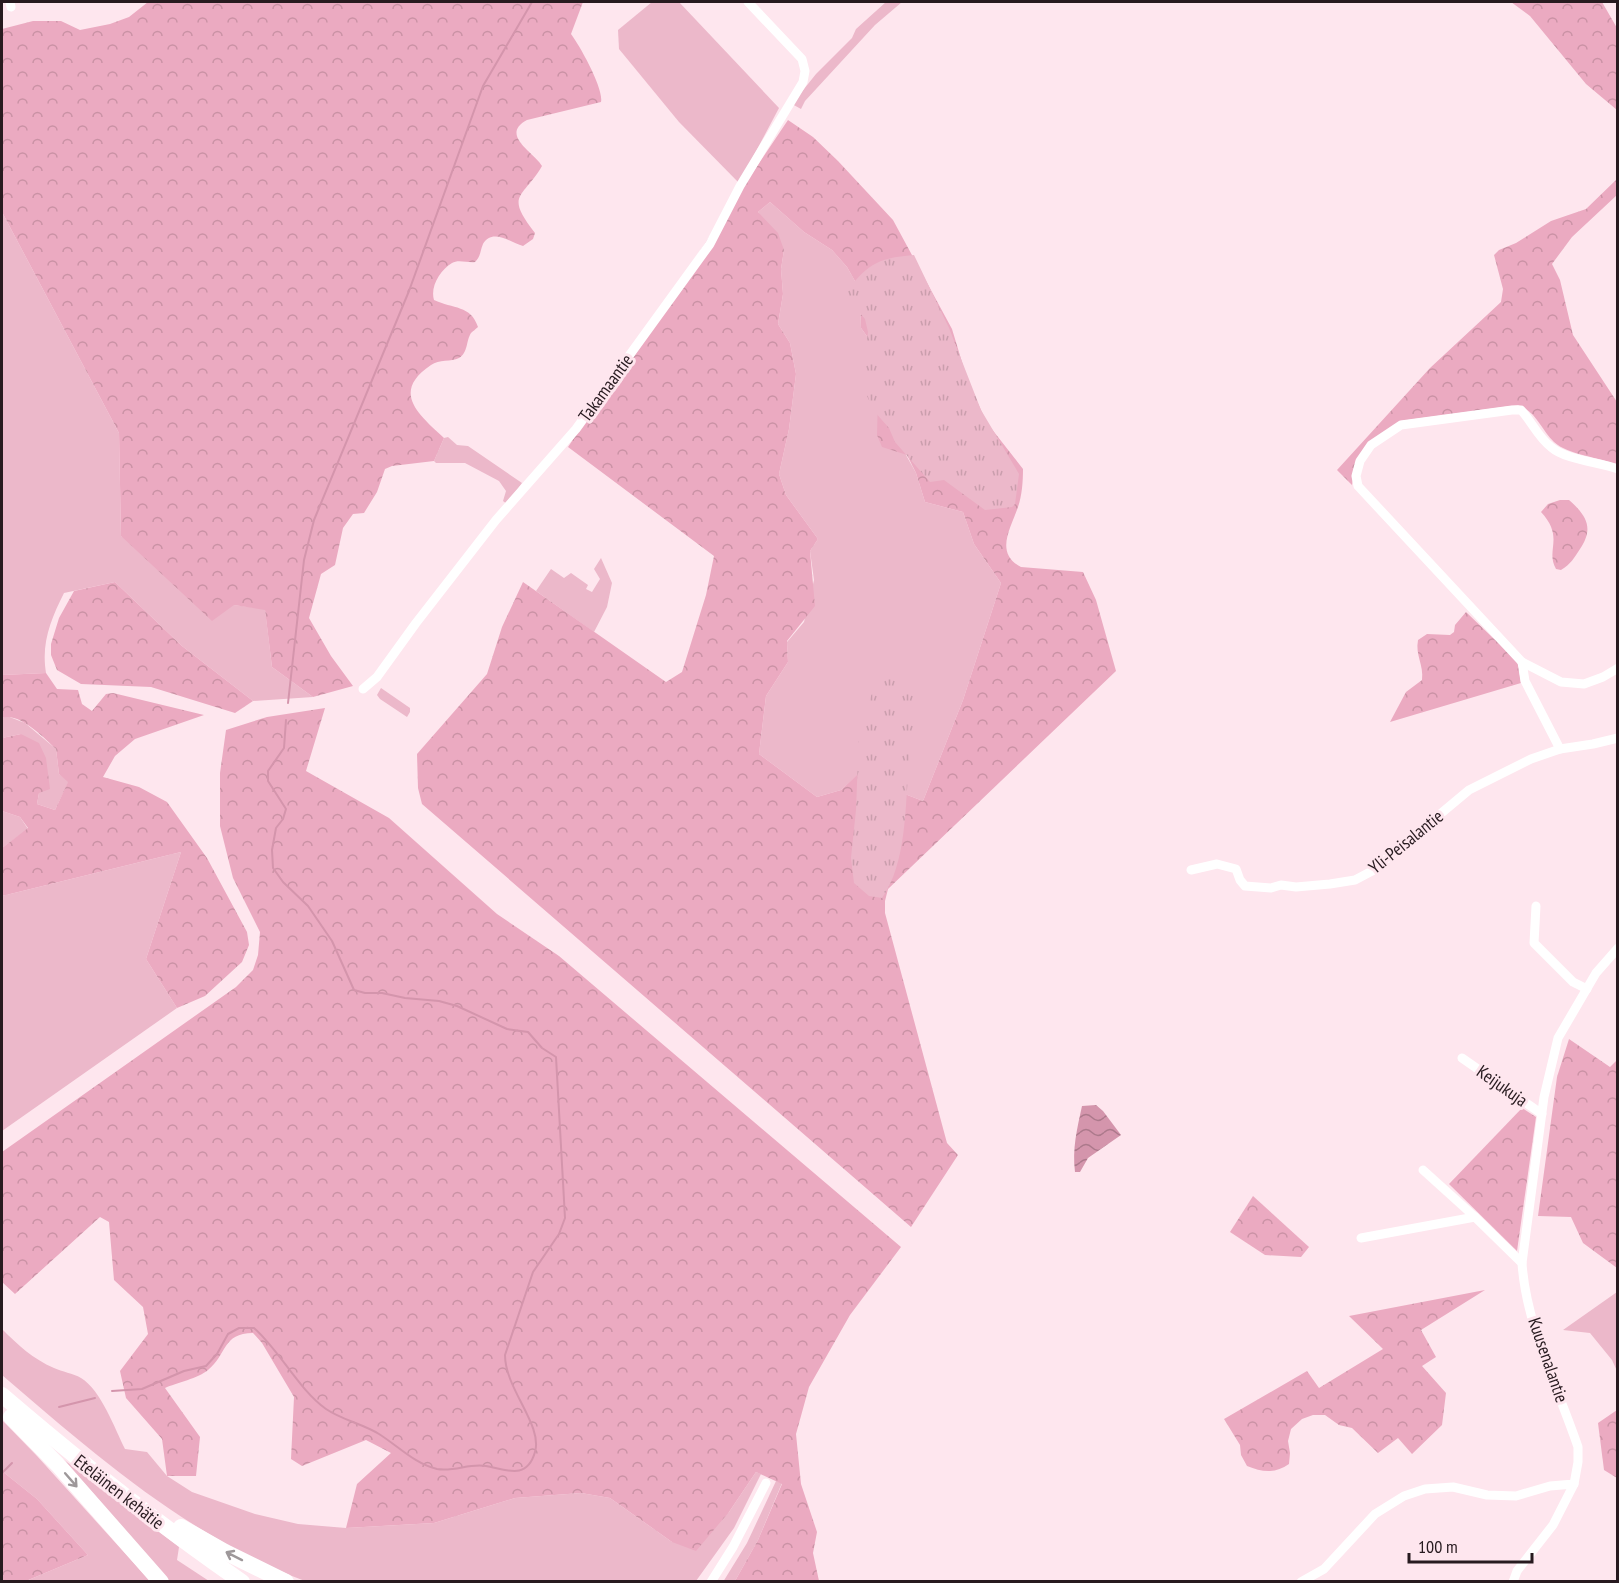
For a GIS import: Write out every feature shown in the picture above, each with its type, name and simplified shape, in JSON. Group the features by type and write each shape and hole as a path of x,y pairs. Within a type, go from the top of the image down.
{"highway":[{"name":"Eteläinen kehätie","path":"2,1395 69,1453 161,1524 242,1581"},
{"path":"2,1408 59,1466 161,1581"},
{"path":"69,1453 186,1530 225,1552 286,1581"}],"street":[{"name":"Takamaantie","path":"363,689 378,677 416,623 496,520 576,429 710,244 740,186 803,82 805,71 802,59 748,2"},
{"path":"1617,470 1562,454 1551,448 1521,410 1512,410 1401,425 1371,445 1360,461 1356,476 1358,486 1522,662 1561,682 1584,684 1603,677 1617,668"},
{"path":"1522,662 1525,681 1560,749"},
{"name":"Yli-Peisalantie","path":"1191,870 1217,864 1236,870 1245,886 1259,888 1281,885 1296,887 1355,880 1372,871 1469,790 1531,759 1560,749 1617,738"},
{"path":"1536,906 1534,943 1573,982 1587,989"},
{"name":"Kuusenalantie","path":"1513,1581 1517,1571 1553,1525 1574,1484 1578,1462 1578,1447 1524,1289 1522,1263 1542,1114 1558,1038 1596,973 1617,948"},
{"name":"Keijukuja","path":"1462,1058 1542,1114"},
{"path":"1423,1170 1522,1263"},
{"path":"1361,1238 1475,1217"},
{"path":"712,1579 733,1547 766,1483"},
{"path":"1301,1581 1324,1569 1375,1514 1404,1496 1425,1489 1453,1487 1487,1495 1516,1496 1550,1486 1574,1484"}],"green space":[{"path":"148,2 583,2 571,34 595,78 601,102 527,120 519,126 517,132 521,144 542,166 523,191 519,203 520,210 535,233 533,239 523,246 502,238 491,237 483,244 475,262 454,262 437,279 433,290 434,300 466,311 478,327 471,333 462,356 434,363 412,384 413,403 425,420 444,438 434,461 392,466 385,469 377,492 364,513 353,514 343,528 335,565 321,574 309,618 331,656 353,686 313,697 272,667 265,610 234,605 212,621 121,536 119,433 2,212 2,29 33,21 61,21 80,30 110,24 129,17"},
{"path":"652,2 679,2 779,108 739,183 679,122 619,49 618,30"},
{"path":"886,2 902,2 875,25 805,101 801,109 792,104 816,74 852,38 856,29"},
{"path":"1511,2 1602,2 1617,28 1617,110 1586,84 1530,16"},
{"path":"788,120 813,137 893,220 952,329 968,382 987,423 1023,469 1018,507 1007,540 1008,555 1021,567 1083,572 1096,600 1116,671 888,889 885,913 947,1143 958,1155 911,1227 422,804 418,788 417,754 487,674 502,627 523,582 666,682 682,672 706,595 714,556 568,447","holes":["770,202 804,232 832,250 847,267 860,290 861,328 879,353 877,435 882,447 907,455 916,473 925,502 963,512 974,544 1001,583 963,700 923,801 897,791 873,760 841,790 817,797 759,754 766,696 788,662 787,641 815,606 810,551 818,539 786,495 779,474 789,429 796,374 790,343 778,324 783,294 781,269 784,250 778,233 758,212"]},
{"path":"1617,179 1617,195 1572,237 1552,264 1560,280 1573,335 1617,402 1617,465 1560,446 1554,442 1530,412 1518,405 1400,421 1368,444 1352,485 1337,470 1430,368 1501,302 1503,289 1494,255 1551,221 1586,209"},
{"path":"770,202 804,232 832,250 847,267 860,290 861,328 879,353 906,455 916,473 925,502 963,512 974,544 1001,583 963,700 923,801 897,791 873,761 841,790 817,797 759,754 766,696 788,662 787,642 804,622 814,580 810,551 818,539 786,495 779,474 789,429 796,374 790,343 778,324 783,294 781,269 784,250 758,212"},
{"path":"2,212 119,433 121,536 234,605 265,609 272,667 313,697 253,701 182,646 115,582 64,593 48,631 45,652 46,673 2,675"},
{"path":"914,255 949,328 981,410 1019,474 1015,504 1012,507 985,510 944,480 930,482 895,442 889,428 874,411 861,383 868,332 865,319 844,295 873,265 890,258"},
{"path":"448,437 457,445 468,446 522,483 507,504 503,501 506,491 499,481 465,463 436,463 434,461 444,438"},
{"path":"1569,500 1580,511 1587,528 1587,535 1580,549 1570,563 1561,570 1556,569 1553,562 1552,529 1541,512 1548,504"},
{"path":"601,558 612,583 607,607 594,632 536,591 551,569 564,578 571,573 588,585 586,589 592,592 600,579 594,569"},
{"path":"115,582 182,646 253,701 235,713 151,687 81,684 57,670 51,655 51,644 59,618 74,591"},
{"path":"1466,612 1518,662 1521,683 1390,722 1406,692 1422,680 1418,640 1427,634 1450,635"},
{"path":"46,673 57,689 78,690 82,704 92,711 106,694 113,693 204,715 135,739 115,756 103,777 139,787 167,802 207,858 247,932 249,945 242,962 205,996 177,1008 146,959 181,852 2,896 2,848 28,828 20,817 2,811 2,738 21,734 39,743 46,758 50,789 39,793 37,804 55,810 68,782 59,774 56,749 23,722 9,717 2,718 2,675"},
{"path":"889,677 909,680 918,699 900,851 890,884 882,898 869,896 854,883 851,858 856,810 859,732 872,693"},
{"path":"381,688 410,708 407,717 380,699 377,695"},
{"path":"325,708 306,771 389,818 497,914 559,956 901,1247 850,1315 809,1387 796,1434 801,1484 817,1532 813,1553 819,1581 735,1581 758,1540 782,1484 756,1472 729,1512 696,1551 672,1542 610,1498 581,1493 515,1498 434,1523 346,1528 357,1484 391,1453 366,1440 302,1466 291,1459 294,1397 262,1343 253,1333 243,1334 230,1341 214,1364 204,1373 165,1388 200,1437 196,1476 167,1476 162,1439 126,1398 120,1371 148,1334 143,1307 114,1280 109,1222 100,1217 15,1294 2,1282 2,1152 236,987 253,970 258,955 260,932 233,878 220,826 220,773 226,730 267,717"},
{"path":"7,716 25,723 56,749 59,774 69,781 55,810 37,804 39,793 21,734 2,738 2,718"},
{"path":"2,811 20,817 28,829 2,848"},
{"path":"181,852 146,959 177,1008 2,1131 2,896"},
{"path":"1569,1039 1610,1067 1617,1060 1617,1268 1583,1243 1571,1217 1538,1216 1557,1077"},
{"path":"1522,1108 1536,1117 1517,1251 1449,1184"},
{"path":"1253,1196 1309,1247 1301,1257 1265,1255 1230,1232"},
{"path":"1485,1290 1421,1330 1436,1357 1422,1366 1446,1393 1442,1425 1412,1454 1398,1438 1378,1453 1352,1428 1339,1425 1325,1415 1313,1415 1302,1419 1291,1429 1288,1441 1289,1464 1268,1471 1247,1466 1241,1455 1240,1445 1224,1419 1307,1371 1319,1388 1383,1349 1349,1316"},
{"path":"1617,1292 1617,1371 1612,1360 1590,1333 1563,1330"},
{"path":"2,1329 39,1360 78,1376 88,1384 107,1410 125,1449 147,1452 167,1476 192,1492 255,1514 298,1524 346,1528 434,1523 515,1498 581,1493 610,1498 672,1542 729,1512 756,1472 761,1474 734,1528 696,1581 305,1581 262,1563 183,1518 145,1492 72,1435 2,1375"},
{"path":"1617,1410 1617,1478 1604,1470 1598,1423"},
{"path":"2,1420 150,1581 26,1581 88,1555 37,1499 2,1471"},
{"path":"63,1459 179,1547 177,1560 209,1581 169,1581"},
{"path":"2,1471 37,1499 88,1555 26,1581 2,1581"},
{"path":"776,1481 782,1483 758,1540 735,1581 723,1582 747,1543"}],"water":[{"path":"1096,1105 1121,1135 1088,1158 1080,1172 1075,1172 1075,1147 1082,1106"}],"waterway":[{"path":"288,703 304,560 314,520 409,291 483,86 532,2"},
{"path":"112,1391 142,1389 184,1371 206,1366 217,1354 228,1334 239,1328 254,1328 307,1392 326,1409 373,1431 429,1467 444,1470 480,1465 515,1471 527,1467 535,1452 534,1430 511,1381 505,1355 533,1272 559,1234 565,1218 556,1057 542,1048 528,1032 507,1029 457,1006 439,1001 354,990 332,941 308,906 283,882 273,868 272,850 276,828 283,819 286,809 268,781 268,771 284,748 286,720"},
{"path":"59,1407 95,1398"},
{"path":"2,1473 12,1463"}]}
